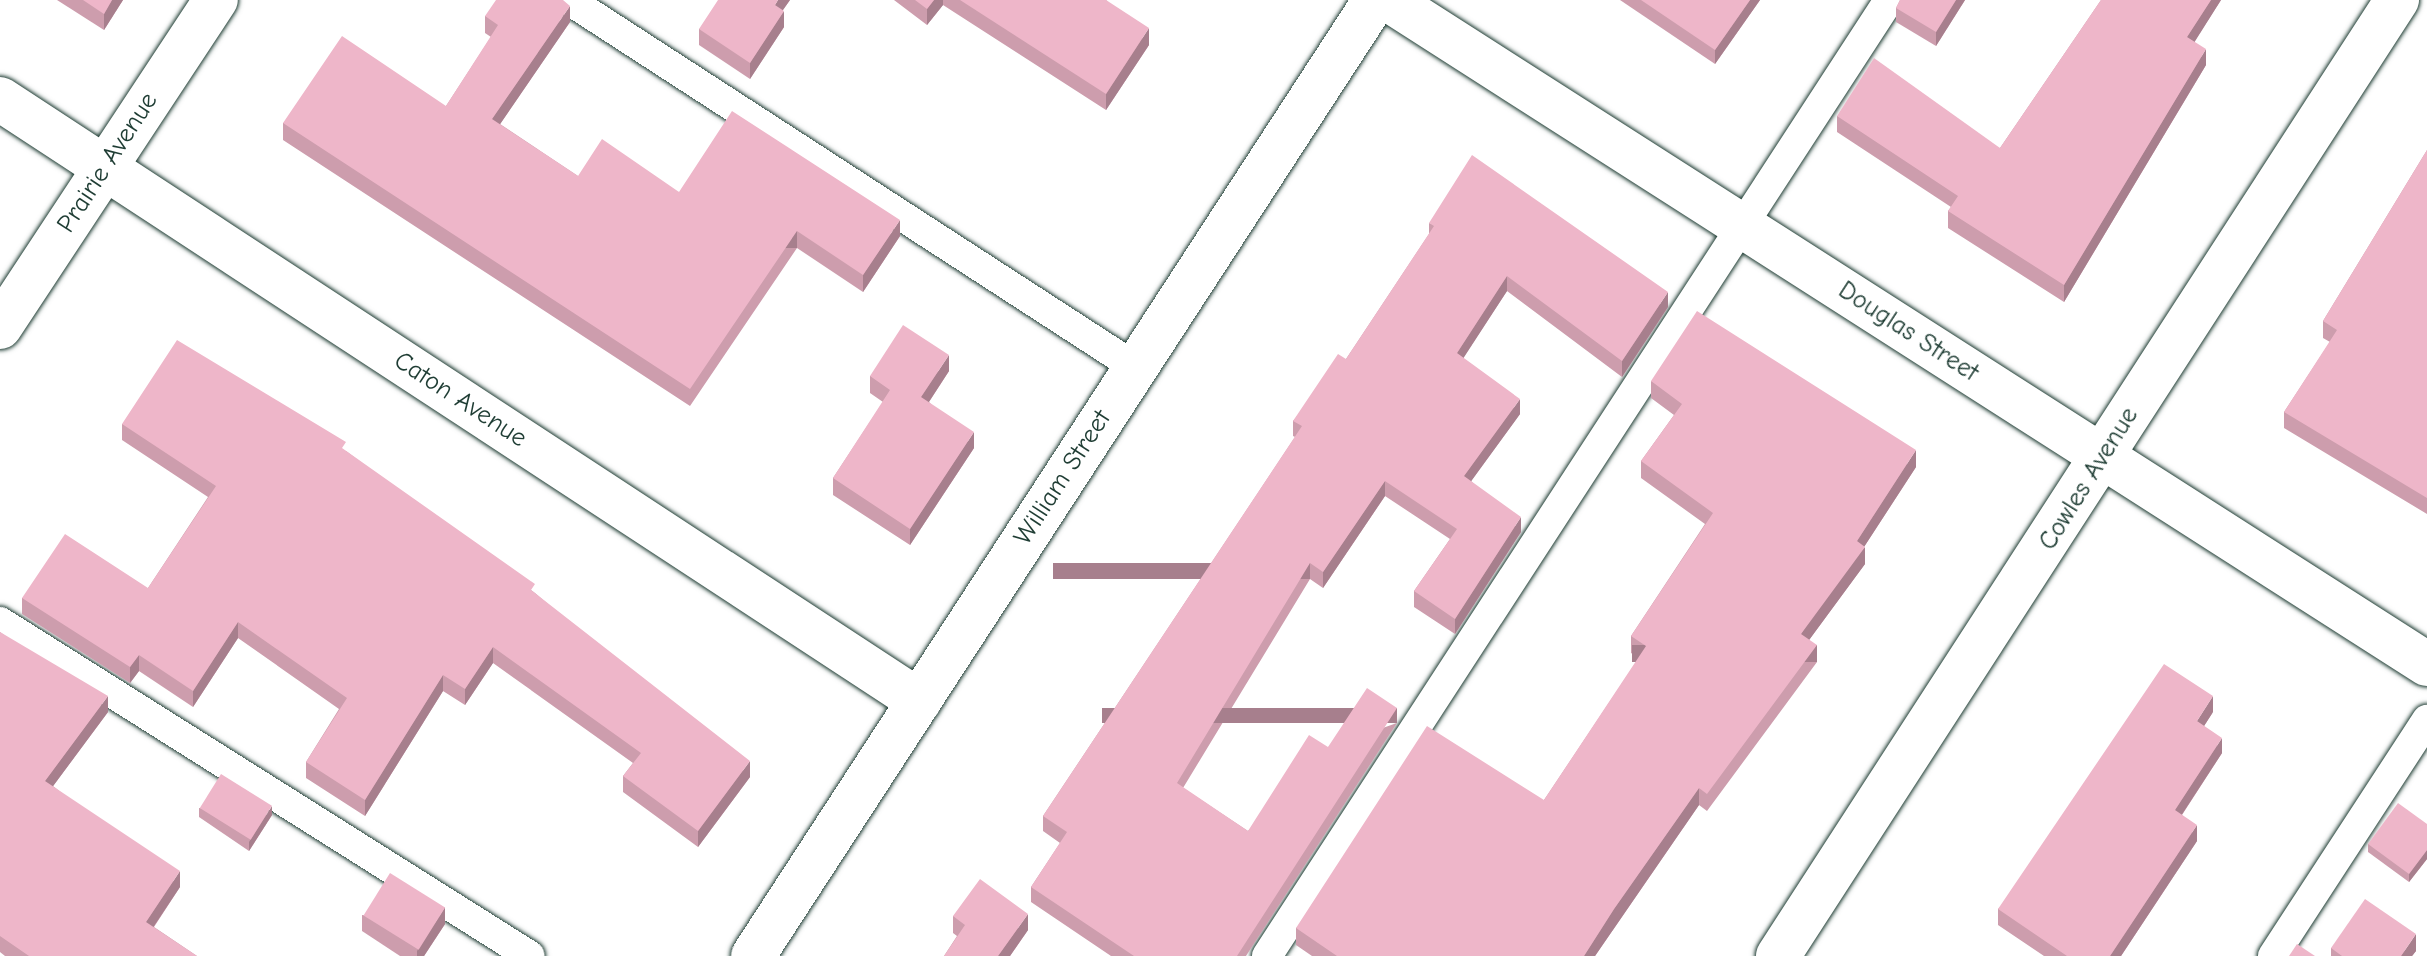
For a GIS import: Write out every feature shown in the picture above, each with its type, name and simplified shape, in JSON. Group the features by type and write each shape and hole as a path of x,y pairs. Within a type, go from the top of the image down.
{"street":[{"name":"Prairie Avenue","path":"0,327 216,0"},
{"name":"William Street","path":"753,956 1375,0"},
{"name":"Douglas Street","path":"1389,0 2427,664"},
{"name":"Cowles Avenue","path":"1778,956 2104,458 2397,0"},
{"name":"Caton Avenue","path":"0,99 919,701"}],"lane":[{"path":"569,0 1135,367"},
{"path":"1267,956 1889,0"},
{"path":"0,622 530,956"},
{"path":"2273,956 2427,720"}],"building":[{"path":"83,0 112,0 104,14"},
{"path":"496,0 563,0 570,6 492,119 578,176 602,139 679,192 732,111 900,220 863,275 797,231 690,389 283,123 342,36 446,106 498,25 485,16"},
{"path":"718,0 778,0 775,5 784,11 750,63 699,29"},
{"path":"915,0 934,0 927,9"},
{"path":"960,0 1106,0 1149,28 1106,94"},
{"path":"1641,0 1750,0 1715,50"},
{"path":"1900,0 1956,0 1936,32 1896,8"},
{"path":"2101,0 2211,0 2187,37 2206,49 2064,285 1948,211 1958,196 1837,116 1874,58 2000,148"},
{"path":"2427,150 2427,498 2284,412 2337,330 2323,321"},
{"path":"1472,155 1668,292 1622,361 1507,276 1457,353 1520,399 1464,476 1521,517 1455,619 1414,591 1457,529 1385,481 1323,572 1310,563 1177,783 1248,831 1309,735 1328,747 1367,688 1397,708 1237,956 1134,956 1031,887 1067,832 1043,816 1302,426 1293,421 1338,354 1346,359 1434,226 1429,223"},
{"path":"1697,311 1916,450 1857,541 1865,547 1801,634 1817,645 1707,794 1699,788 1584,956 1337,956 1296,928 1427,726 1544,800 1646,646 1631,636 1713,513 1641,461 1682,404 1651,381"},
{"path":"903,325 949,355 921,397 974,432 910,529 833,478 890,390 870,376"},
{"path":"177,340 346,442 342,448 535,584 531,590 750,761 698,831 623,776 641,753 493,647 465,689 443,675 365,800 306,762 347,698 238,622 193,691 139,655 130,667 22,598 65,534 148,588 216,486 122,424"},
{"path":"0,632 108,696 45,781 180,871 146,922 197,956 29,956 0,936"},
{"path":"2164,664 2213,696 2197,721 2222,738 2175,810 2197,825 2110,956 2067,956 1998,909"},
{"path":"221,774 272,806 251,840 200,808"},
{"path":"2398,803 2427,824 2427,850 2409,874 2368,844"},
{"path":"390,873 445,907 419,950 364,915"},
{"path":"980,879 1028,914 998,956 944,956 965,925 953,916"},
{"path":"2365,899 2416,934 2401,956 2342,956 2331,948"},
{"path":"2297,944 2315,956 2289,956"}]}
